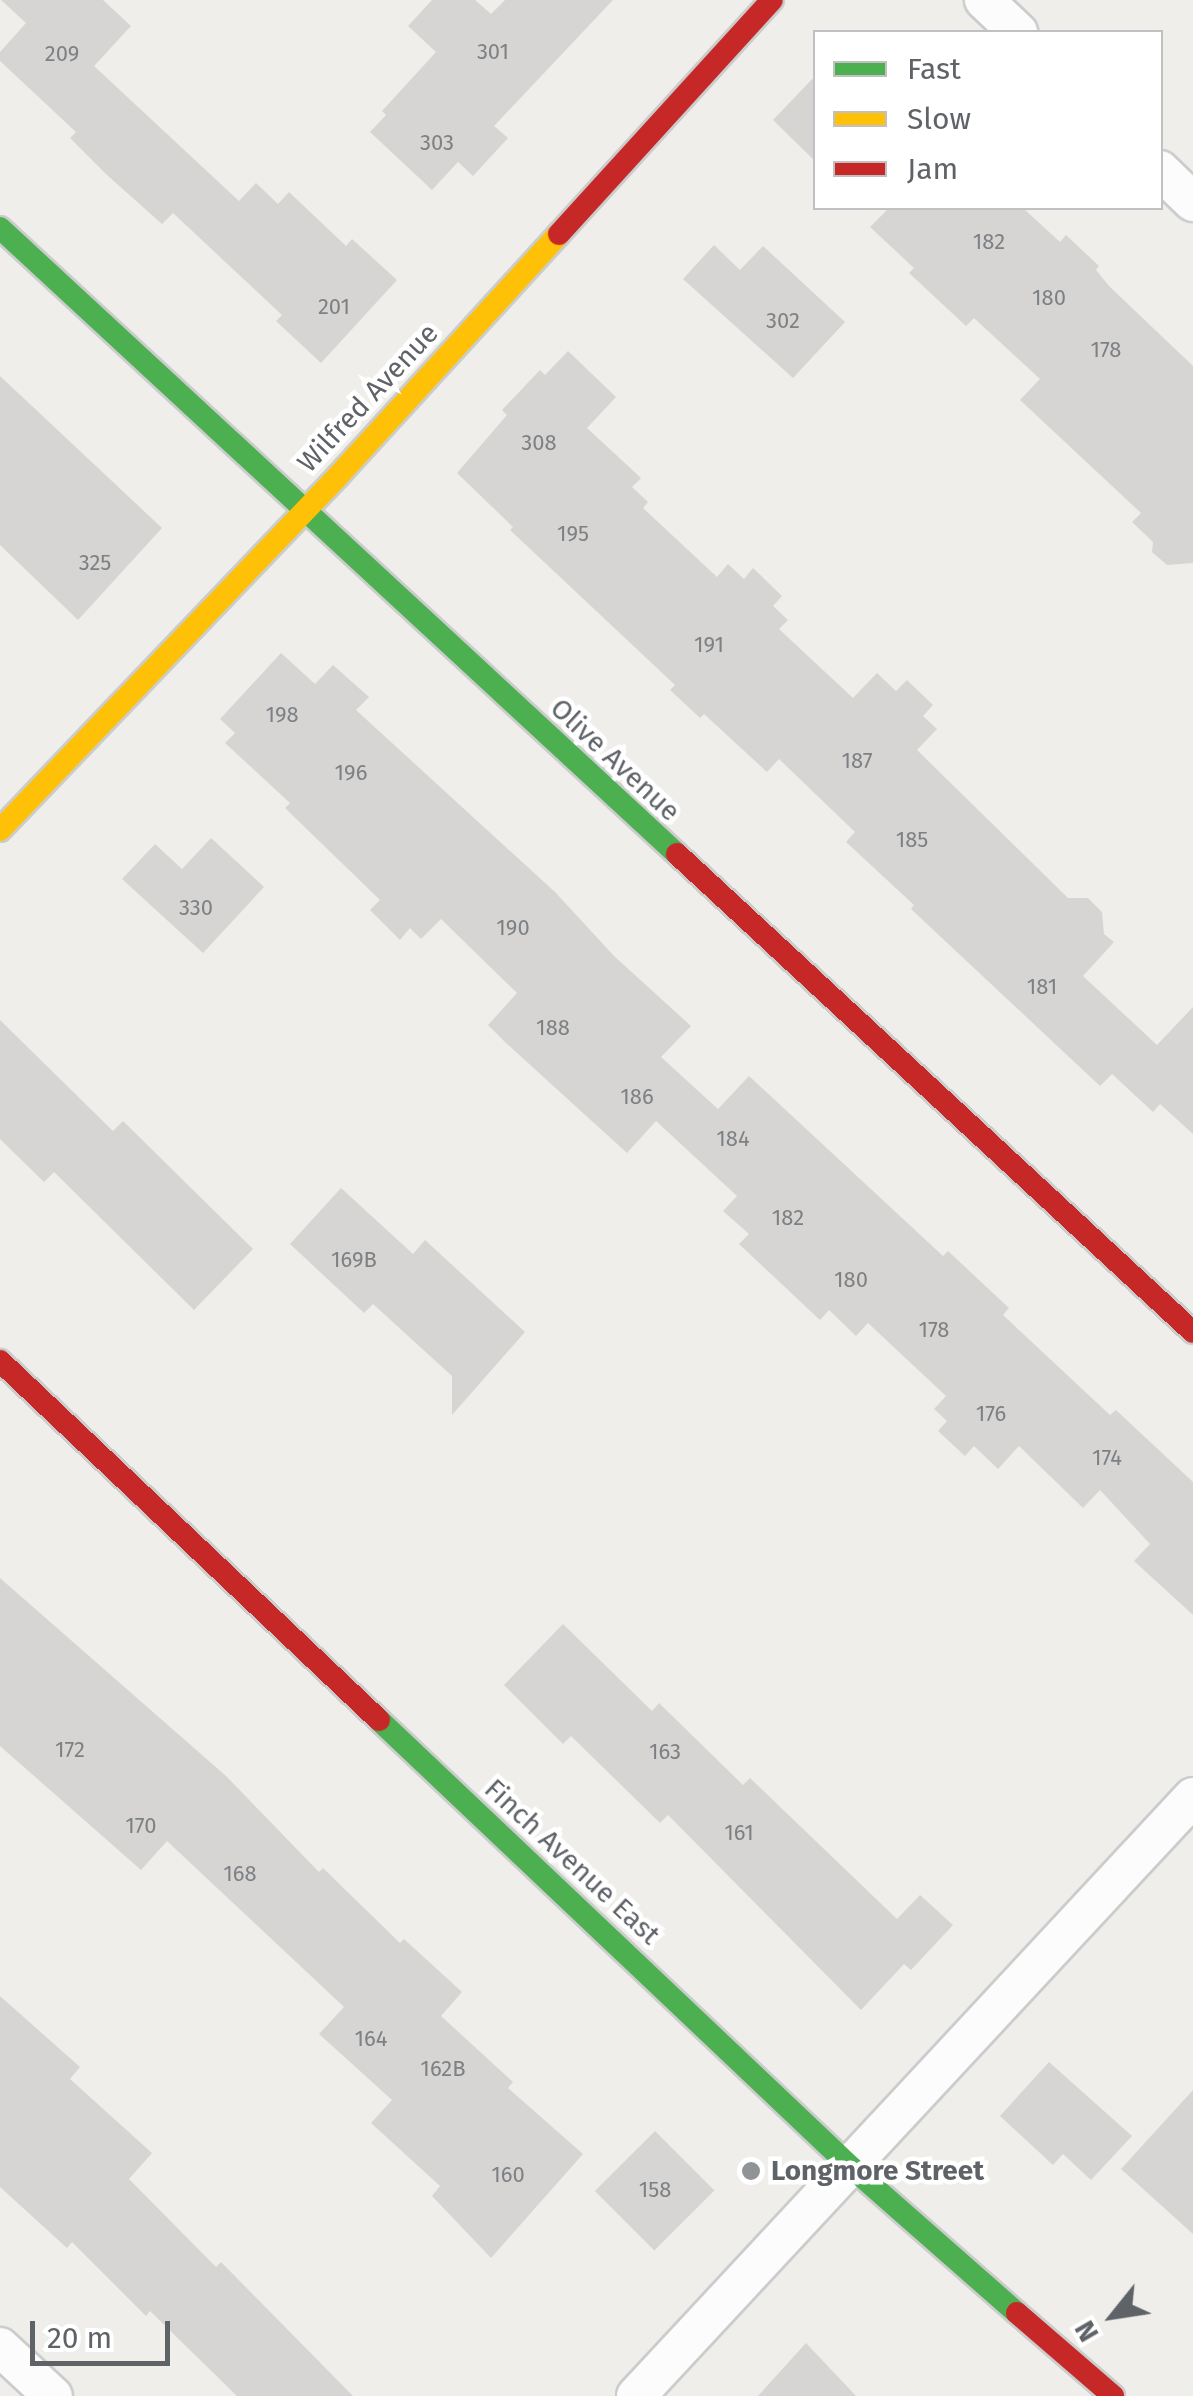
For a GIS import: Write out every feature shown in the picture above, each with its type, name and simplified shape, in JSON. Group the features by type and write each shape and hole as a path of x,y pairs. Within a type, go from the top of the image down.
{"street":[{"name":"Wilfred Avenue","path":"0,830 303,513 772,0"},
{"path":"984,0 1016,30"},
{"path":"1163,173 1193,202"},
{"name":"Olive Avenue","path":"0,228 303,513 1193,1332"},
{"name":"Finch Avenue East","path":"0,1362 852,2168 1114,2396"},
{"path":"636,2396 1193,1797"},
{"path":"0,2346 53,2396"}],"building":[{"path":"1,0 103,0 131,26 94,66 239,201 256,183 278,204 289,192 346,246 352,239 397,280 321,363 276,321 282,315 173,213 162,224 107,175 70,138 76,132 0,61 0,52 26,23"},
{"path":"432,0 475,0 491,14 505,0 613,0 494,126 508,138 473,176 458,162 432,190 370,132 386,115 382,111 436,52 408,26"},
{"path":"813,78 813,159 773,120"},
{"path":"887,210 1025,210 1060,242 1066,235 1099,266 1096,270 1109,286 1193,366 1193,563 1167,565 1152,552 1153,542 1132,522 1141,513 1020,400 1040,379 974,318 966,326 909,273 914,268 870,227"},
{"path":"714,245 740,270 763,246 845,322 793,378 683,279"},
{"path":"568,351 616,397 587,428 641,478 632,487 648,502 643,508 717,577 728,564 744,579 753,568 782,596 773,606 788,620 779,629 853,698 877,673 896,691 907,680 933,705 923,716 937,729 917,750 1068,898 1088,898 1102,912 1104,934 1114,942 1083,976 1157,1045 1193,1007 1193,1134 1160,1104 1153,1112 1112,1074 1100,1086 911,909 914,905 846,842 855,832 779,759 767,772 704,714 700,718 670,690 675,685 510,530 513,527 457,473 507,415 502,410 540,370 545,375"},
{"path":"0,376 162,528 78,620 0,545"},
{"path":"281,653 315,684 333,665 369,697 356,710 556,893 614,956 691,1026 661,1057 718,1109 749,1076 943,1256 948,1251 1009,1308 1003,1315 1110,1415 1116,1410 1193,1482 1193,1615 1134,1561 1150,1544 1100,1490 1083,1508 1019,1446 998,1469 974,1446 965,1456 938,1431 947,1421 934,1409 946,1396 868,1323 856,1336 829,1310 820,1320 739,1244 749,1234 723,1211 737,1196 656,1121 627,1153 506,1043 488,1025 517,993 441,919 421,939 410,928 400,940 370,910 380,900 285,808 290,803 225,743 235,733 220,719"},
{"path":"211,838 264,887 203,953 122,879 155,844 182,869"},
{"path":"0,1020 113,1131 123,1121 253,1249 194,1310 54,1172 44,1182 0,1139"},
{"path":"341,1188 413,1254 425,1240 525,1332 452,1415 452,1376 373,1304 364,1313 290,1244"},
{"path":"0,1578 226,1776 319,1872 323,1868 400,1943 404,1939 462,1992 441,2016 513,2082 508,2088 583,2154 491,2258 432,2196 440,2186 371,2123 392,2100 319,2034 344,2007 167,1841 141,1870 0,1746"},
{"path":"563,1624 652,1711 659,1703 743,1785 750,1778 897,1919 920,1895 953,1925 911,1970 904,1964 861,2010 668,1815 660,1823 571,1736 563,1744 504,1685"},
{"path":"0,1996 80,2067 70,2079 152,2153 129,2179 216,2267 221,2262 353,2396 237,2396 150,2311 146,2316 72,2242 67,2248 0,2187"},
{"path":"1049,2062 1132,2136 1091,2180 1063,2154 1053,2165 1000,2116"},
{"path":"1193,2090 1193,2234 1121,2169"},
{"path":"655,2131 714,2190 654,2251 595,2191"},
{"path":"806,2343 856,2396 758,2396"}],"traffic: fast":[{"path":"0,228 677,854"},
{"path":"379,1720 852,2168 1017,2313"}],"traffic: slow":[{"path":"0,830 338,476 559,234"}],"traffic: jam":[{"path":"559,234 772,0"},
{"path":"677,854 1193,1332"},
{"path":"0,1361 379,1720"},
{"path":"1017,2313 1113,2396"}],"place":[{"name":"Longmore Street","path":"751,2171"}]}
